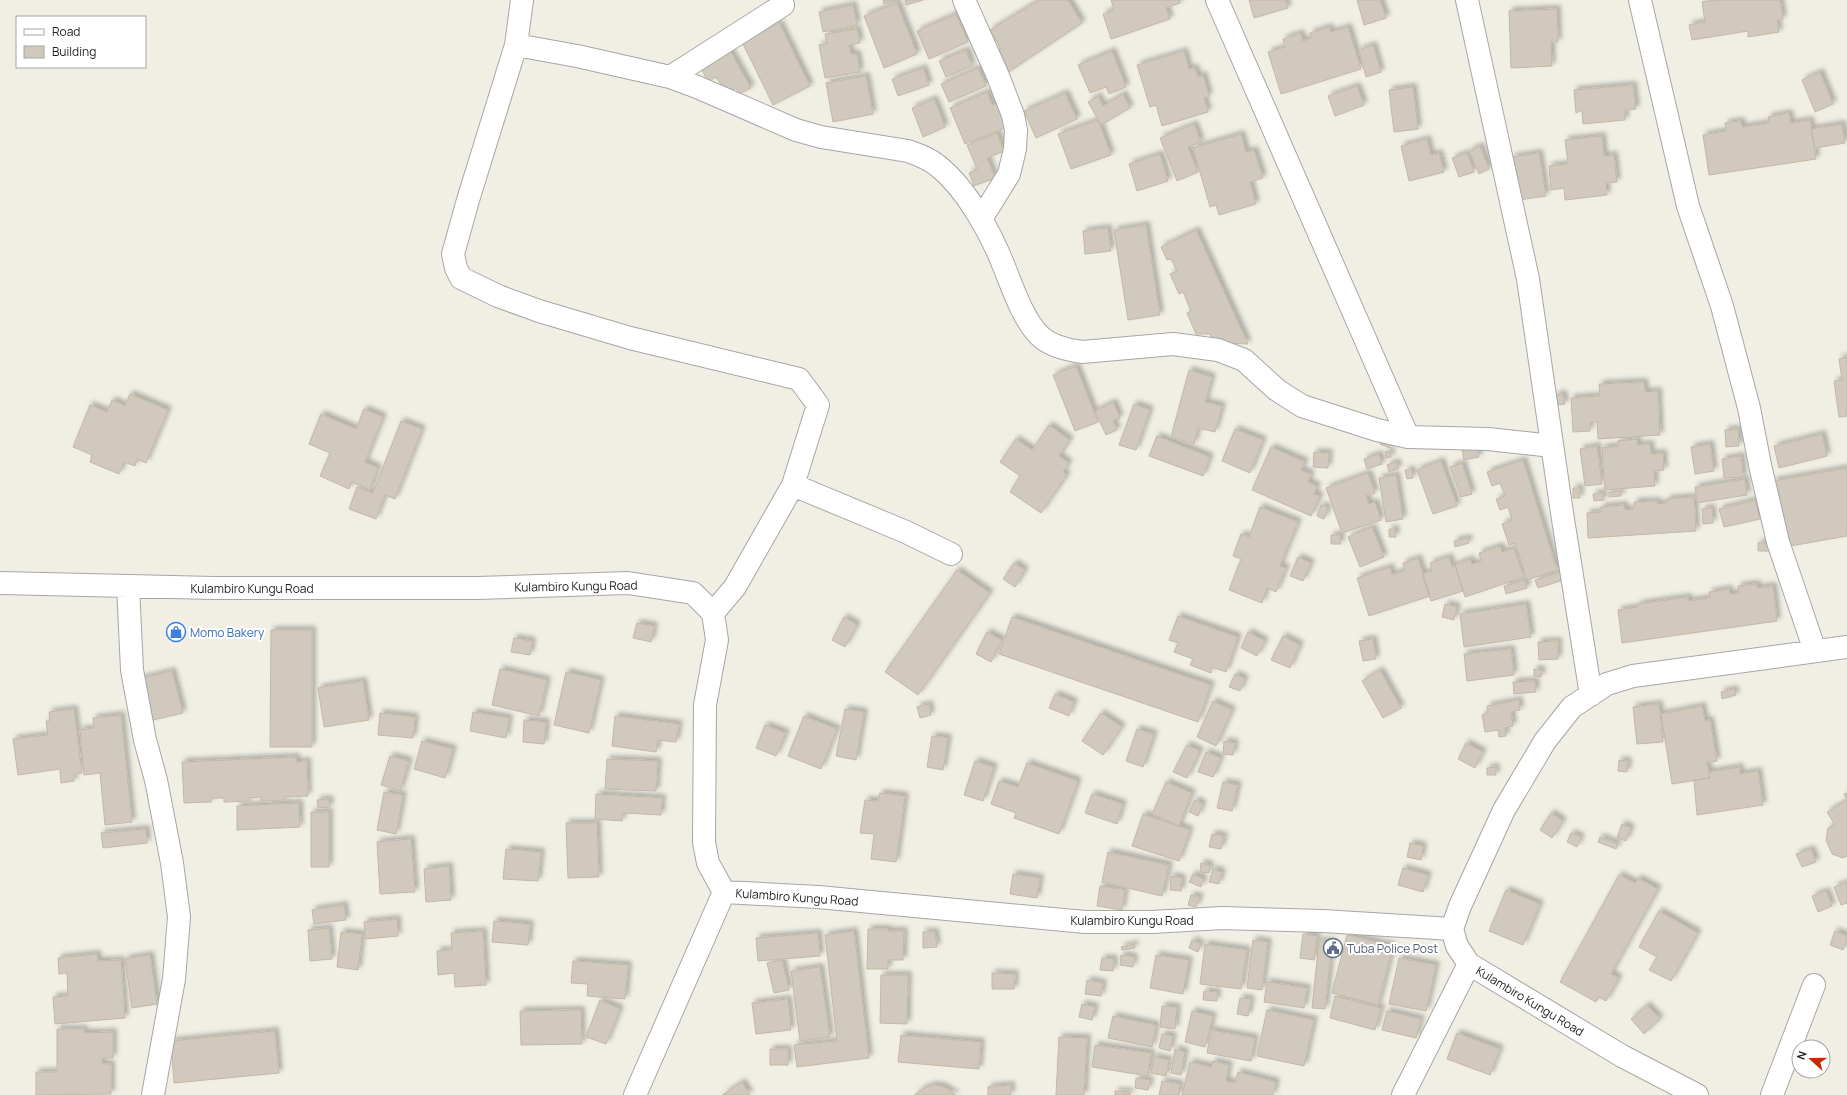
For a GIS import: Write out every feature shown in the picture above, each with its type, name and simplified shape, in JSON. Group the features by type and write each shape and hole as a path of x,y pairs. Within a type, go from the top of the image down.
{"street":[{"path":"522,0 516,45 468,200 454,254 456,268 461,278 498,296 539,311 622,336 799,379 818,405 793,486 734,587 713,613"},
{"path":"964,0 998,76 1013,115 1016,130 1016,149 1009,174 981,219"},
{"path":"1217,0 1408,437"},
{"path":"1467,0 1528,279 1552,446 1591,695"},
{"path":"1640,0 1688,206 1722,306 1749,408 1760,465 1778,542 1815,651"},
{"path":"670,78 783,5"},
{"path":"516,45 577,56 670,78 697,87 796,130 821,137 908,151 937,164 952,178 981,219 997,248 1021,307 1040,337 1067,350 1082,352 1173,344 1218,350 1244,360 1277,390 1302,406 1377,430 1408,437 1488,439 1552,446"},
{"path":"793,486 906,532 951,554"},
{"name":"Kulambiro Kungu Road","path":"0,583 214,588 477,588 628,583 693,593 713,613 717,640 705,705 704,842 708,863 724,892 818,896 1085,922 1152,922 1222,918 1323,921 1452,929 1457,946 1469,964 1622,1056 1697,1095"},
{"path":"128,586 132,670 145,740 156,780 172,863 179,917 174,979 153,1095"},
{"path":"1452,929 1463,899 1504,810 1545,741 1572,707 1607,684 1633,676 1847,647"},
{"path":"635,1095 724,892"},
{"path":"1402,1095 1469,964"},
{"path":"1772,1095 1814,986"}],"building":[{"path":"883,0 900,0 884,4"},
{"path":"905,0 923,0 906,5"},
{"path":"1039,0 1068,0 1082,23 1004,75 990,56 1001,49 990,30"},
{"path":"1111,0 1179,0 1180,3 1166,8 1170,19 1111,39 1103,14 1114,10"},
{"path":"1249,0 1285,0 1288,8 1254,18"},
{"path":"1357,0 1380,0 1386,18 1364,25"},
{"path":"1717,0 1780,0 1783,19 1777,20 1779,32 1748,37 1748,31 1692,40 1689,25 1705,22 1702,2"},
{"path":"897,3 917,54 884,68 864,16"},
{"path":"853,5 857,25 823,32 819,12"},
{"path":"1557,9 1558,42 1551,42 1552,66 1511,68 1509,11"},
{"path":"956,14 968,42 929,59 917,31"},
{"path":"779,23 810,86 773,105 742,42"},
{"path":"1329,27 1331,32 1348,27 1361,69 1281,94 1268,52 1285,47 1283,39 1300,33 1303,41 1311,38 1310,33"},
{"path":"857,29 860,43 849,45 851,54 857,54 860,72 825,78 819,45 827,44 825,34"},
{"path":"1373,45 1381,72 1366,77 1359,50"},
{"path":"729,49 751,88 739,94 736,88 732,91 729,86 724,89 716,77 708,82 700,66"},
{"path":"966,50 972,66 946,77 939,61"},
{"path":"1112,51 1126,87 1109,94 1106,87 1090,93 1078,65"},
{"path":"1184,51 1189,69 1195,68 1198,77 1203,75 1209,96 1204,98 1208,112 1162,126 1156,105 1150,107 1137,65"},
{"path":"923,68 929,85 898,96 892,79"},
{"path":"978,68 986,86 949,102 941,84"},
{"path":"1820,72 1833,104 1815,112 1802,80"},
{"path":"866,76 873,114 833,122 826,83"},
{"path":"1633,85 1636,109 1625,110 1625,120 1583,124 1582,110 1576,113 1574,90"},
{"path":"1357,86 1364,105 1335,116 1328,96"},
{"path":"1413,87 1418,129 1394,132 1389,90"},
{"path":"987,92 992,105 999,102 1009,126 965,144 950,108"},
{"path":"1065,93 1077,119 1036,138 1024,111"},
{"path":"1123,94 1130,108 1101,125 1088,102 1098,96 1103,106"},
{"path":"934,99 945,127 923,137 912,108"},
{"path":"1789,113 1791,123 1810,120 1816,159 1709,175 1703,135 1726,131 1725,123 1741,121 1742,127 1769,123 1768,117"},
{"path":"1098,120 1111,155 1071,169 1058,134"},
{"path":"1194,124 1201,142 1188,147 1198,172 1177,181 1160,138"},
{"path":"1842,124 1845,143 1815,148 1811,129"},
{"path":"997,133 1004,151 987,158 995,178 974,186 969,173 977,169 967,145"},
{"path":"1241,134 1246,152 1254,150 1263,178 1250,182 1256,204 1219,215 1216,205 1210,207 1193,148"},
{"path":"1602,136 1604,156 1614,155 1617,182 1606,183 1607,195 1565,200 1564,188 1551,190 1549,166 1568,164 1565,140"},
{"path":"1427,139 1431,155 1439,153 1444,172 1409,181 1401,146"},
{"path":"1480,146 1489,169 1479,174 1469,151"},
{"path":"1467,153 1474,172 1459,177 1452,158"},
{"path":"1539,153 1546,196 1519,200 1512,157"},
{"path":"1160,154 1168,181 1137,191 1129,164"},
{"path":"1146,225 1160,315 1128,320 1114,230"},
{"path":"1108,228 1111,251 1085,254 1083,231"},
{"path":"1196,230 1248,344 1213,343 1210,334 1196,334 1187,313 1191,311 1183,292 1179,294 1170,274 1177,271 1171,259 1167,260 1161,247"},
{"path":"1847,357 1847,416 1839,417 1834,381 1842,380 1839,359"},
{"path":"1076,366 1098,422 1075,431 1053,375"},
{"path":"1189,370 1212,377 1205,402 1222,406 1215,432 1198,428 1194,444 1171,437"},
{"path":"1644,382 1645,392 1658,391 1660,435 1598,439 1597,422 1590,422 1590,431 1573,432 1571,398 1600,396 1599,384"},
{"path":"130,394 168,410 146,463 137,459 135,466 124,462 119,474 90,462 92,455 73,447 90,405 107,412 112,400 125,406"},
{"path":"1563,394 1565,404 1557,405 1555,395"},
{"path":"1113,402 1120,418 1113,421 1117,430 1106,435 1095,411"},
{"path":"1134,404 1150,410 1136,450 1119,445"},
{"path":"364,409 383,417 365,462 378,468 370,490 352,482 349,489 320,476 330,453 309,444 321,414 356,429"},
{"path":"401,421 422,429 395,499 385,495 376,519 349,509 357,487 373,493"},
{"path":"1049,425 1070,440 1059,456 1069,463 1063,472 1067,475 1041,513 1010,492 1020,476 1000,462 1016,439 1032,450"},
{"path":"1235,429 1263,440 1250,473 1222,461"},
{"path":"1738,429 1739,446 1726,447 1725,430"},
{"path":"1384,433 1394,437 1390,448 1380,444"},
{"path":"1822,434 1827,456 1779,468 1774,446"},
{"path":"1157,436 1210,457 1203,476 1149,456"},
{"path":"1637,439 1637,445 1650,444 1651,454 1663,453 1664,470 1654,471 1655,486 1605,490 1602,448 1618,446 1618,441"},
{"path":"1710,444 1714,471 1695,474 1691,447"},
{"path":"1477,445 1479,457 1464,460 1462,449"},
{"path":"1597,446 1602,484 1585,486 1580,449"},
{"path":"1271,447 1305,462 1301,470 1311,474 1308,482 1317,486 1314,494 1320,496 1311,516 1252,490"},
{"path":"1391,451 1391,457 1386,458 1385,452"},
{"path":"1314,452 1329,453 1328,468 1313,467"},
{"path":"1379,454 1382,464 1367,469 1364,459"},
{"path":"1741,456 1743,477 1724,478 1722,459"},
{"path":"1523,460 1557,570 1527,580 1515,543 1509,545 1502,524 1512,520 1508,507 1500,510 1496,499 1505,496 1500,483 1492,486 1487,472"},
{"path":"1441,461 1457,506 1433,514 1417,470"},
{"path":"1396,462 1399,468 1389,472 1387,465"},
{"path":"1462,463 1472,494 1461,497 1450,467"},
{"path":"1847,468 1847,536 1785,547 1773,481"},
{"path":"1405,470 1412,470 1413,478 1407,479"},
{"path":"1368,473 1375,493 1366,496 1369,504 1375,502 1381,520 1342,533 1326,488"},
{"path":"1396,475 1403,519 1386,522 1379,478"},
{"path":"1745,479 1747,495 1697,503 1695,487"},
{"path":"1573,488 1580,488 1580,498 1573,498"},
{"path":"1621,491 1621,496 1609,497 1609,492"},
{"path":"1603,493 1604,500 1594,501 1593,494"},
{"path":"1694,497 1696,531 1588,538 1587,513 1601,512 1601,507 1624,505 1625,510 1634,509 1634,502 1657,501 1657,504 1667,503 1667,499"},
{"path":"1755,500 1760,519 1724,527 1719,509"},
{"path":"1321,505 1328,508 1324,519 1317,516"},
{"path":"1260,507 1298,522 1280,566 1286,568 1276,592 1267,588 1262,603 1229,590 1241,559 1233,556 1241,534 1249,537"},
{"path":"1712,508 1713,523 1703,524 1702,509"},
{"path":"1372,527 1384,557 1360,567 1348,537"},
{"path":"1389,529 1395,529 1396,537 1389,537"},
{"path":"1331,535 1340,535 1341,544 1331,544"},
{"path":"1468,538 1469,543 1455,547 1454,541"},
{"path":"1758,543 1772,543 1773,551 1758,551"},
{"path":"1500,546 1502,552 1514,548 1524,577 1465,597 1455,565 1470,559 1472,564 1481,561 1479,553"},
{"path":"1298,557 1311,563 1303,581 1290,576"},
{"path":"1449,557 1452,567 1455,565 1463,591 1431,601 1422,574 1432,571 1430,563"},
{"path":"1418,558 1430,596 1369,616 1357,578 1390,567 1392,575 1405,570 1403,563"},
{"path":"1014,563 1025,570 1015,587 1003,579"},
{"path":"957,570 990,593 918,695 885,672"},
{"path":"1561,572 1563,580 1538,588 1535,580"},
{"path":"1525,580 1527,588 1506,594 1504,586"},
{"path":"1757,584 1757,588 1773,586 1777,621 1622,643 1618,610 1638,607 1638,604 1688,597 1688,601 1710,598 1709,592 1729,589 1730,594 1739,593 1738,586"},
{"path":"1445,604 1457,607 1454,620 1442,617"},
{"path":"1526,604 1531,637 1464,647 1460,614"},
{"path":"1178,616 1238,637 1226,672 1212,667 1211,673 1190,665 1193,659 1174,652 1178,643 1169,640"},
{"path":"844,617 857,625 845,647 832,640"},
{"path":"1012,617 1211,685 1198,722 999,654"},
{"path":"637,623 654,626 651,642 633,638"},
{"path":"271,630 312,630 312,747 270,747"},
{"path":"987,632 1002,640 991,662 976,654"},
{"path":"1248,632 1265,641 1257,656 1241,648"},
{"path":"1283,636 1300,645 1290,668 1271,660"},
{"path":"514,638 532,641 530,655 511,652"},
{"path":"1373,639 1376,659 1363,661 1359,641"},
{"path":"1558,641 1558,659 1539,660 1538,642"},
{"path":"1511,649 1514,675 1467,681 1464,654"},
{"path":"500,669 547,680 539,716 492,705"},
{"path":"1534,669 1542,670 1541,677 1534,676"},
{"path":"1380,670 1401,708 1383,718 1362,681"},
{"path":"172,671 183,713 145,722 135,680"},
{"path":"566,672 601,680 589,733 554,725"},
{"path":"1235,674 1245,679 1240,691 1229,687"},
{"path":"363,681 369,720 324,727 318,688"},
{"path":"1535,681 1536,692 1514,694 1513,682"},
{"path":"1734,689 1736,695 1722,699 1721,692"},
{"path":"1055,694 1074,702 1069,716 1049,708"},
{"path":"1519,700 1520,710 1511,712 1513,726 1505,728 1506,736 1499,737 1498,730 1485,732 1482,715 1488,713 1487,706"},
{"path":"1213,701 1232,710 1216,746 1197,737"},
{"path":"929,704 931,715 920,718 917,707"},
{"path":"1659,704 1663,742 1637,744 1633,707"},
{"path":"1702,706 1705,721 1710,720 1717,761 1707,762 1710,778 1672,784 1661,714"},
{"path":"74,709 82,773 74,774 74,781 61,783 60,769 18,775 13,739 48,735 46,721 50,721 49,712"},
{"path":"845,709 864,712 856,760 836,756"},
{"path":"473,712 509,718 506,738 470,731"},
{"path":"380,713 415,717 413,738 378,735"},
{"path":"1101,713 1122,727 1103,755 1082,741"},
{"path":"121,715 132,822 105,825 100,773 84,775 80,730 94,728 93,718"},
{"path":"615,716 679,724 676,742 658,740 656,752 612,746"},
{"path":"804,716 837,729 821,769 788,756"},
{"path":"524,720 546,722 544,744 523,742"},
{"path":"765,725 786,733 776,756 756,748"},
{"path":"1137,729 1154,734 1143,767 1126,761"},
{"path":"932,736 948,738 943,770 927,767"},
{"path":"422,741 453,749 445,778 414,769"},
{"path":"1224,741 1235,743 1233,755 1223,754"},
{"path":"1466,743 1483,752 1475,768 1458,759"},
{"path":"1187,745 1200,751 1187,778 1173,772"},
{"path":"1206,752 1221,758 1213,777 1198,772"},
{"path":"390,756 409,761 400,791 381,785"},
{"path":"296,757 296,762 307,761 308,796 284,797 285,800 261,801 261,797 249,798 249,801 224,802 224,798 211,798 211,802 184,803 182,762"},
{"path":"607,759 658,761 656,791 605,789"},
{"path":"1619,760 1628,761 1627,772 1618,771"},
{"path":"975,761 994,767 983,801 964,795"},
{"path":"1027,763 1078,781 1059,834 1014,818 1016,813 991,804 999,781 1018,787"},
{"path":"1496,767 1496,775 1487,775 1487,768"},
{"path":"1740,767 1740,774 1758,771 1763,805 1697,815 1694,780 1710,778 1709,772"},
{"path":"1166,782 1192,793 1179,826 1152,814"},
{"path":"1223,782 1238,785 1232,811 1217,808"},
{"path":"384,792 403,795 396,834 377,830"},
{"path":"880,793 905,796 896,862 871,859 874,834 860,833 865,800 878,801"},
{"path":"1847,793 1847,800 1844,794"},
{"path":"596,794 662,798 661,815 623,813 622,821 595,819"},
{"path":"1092,794 1123,804 1117,824 1085,813"},
{"path":"329,799 330,807 318,808 317,800"},
{"path":"1195,800 1203,804 1198,816 1189,812"},
{"path":"1847,800 1847,856 1843,858 1832,854 1826,840 1828,828 1835,825 1827,812"},
{"path":"299,803 300,827 237,830 237,806"},
{"path":"311,812 329,812 329,867 311,867"},
{"path":"1551,813 1563,821 1552,838 1540,830"},
{"path":"1143,814 1190,830 1179,861 1132,846"},
{"path":"566,823 597,823 599,877 568,878"},
{"path":"1622,824 1631,828 1626,841 1617,838"},
{"path":"146,829 147,843 103,848 101,833"},
{"path":"1571,833 1581,837 1577,847 1567,842"},
{"path":"1212,834 1224,836 1221,849 1209,847"},
{"path":"1600,837 1618,844 1616,849 1598,842"},
{"path":"411,839 415,892 380,894 377,842"},
{"path":"1410,843 1423,846 1421,860 1407,857"},
{"path":"506,849 541,852 538,881 503,879"},
{"path":"1811,849 1816,862 1802,867 1796,854"},
{"path":"1108,852 1169,865 1162,896 1102,882"},
{"path":"1201,863 1210,865 1209,873 1200,872"},
{"path":"449,866 451,900 426,902 424,869"},
{"path":"1403,868 1428,875 1423,892 1398,885"},
{"path":"1213,869 1222,872 1219,884 1209,882"},
{"path":"1013,874 1040,878 1037,898 1010,894"},
{"path":"1193,874 1204,879 1201,887 1189,882"},
{"path":"1619,875 1635,883 1638,878 1658,889 1611,974 1619,978 1606,1001 1599,997 1596,1002 1560,982"},
{"path":"1171,876 1182,878 1181,891 1170,890"},
{"path":"1847,882 1847,903 1841,905 1834,887"},
{"path":"1100,886 1125,890 1122,910 1097,906"},
{"path":"1506,890 1540,904 1523,945 1489,931"},
{"path":"1826,891 1832,906 1818,912 1812,896"},
{"path":"1191,895 1200,897 1196,907 1188,905"},
{"path":"344,905 346,920 314,924 312,910"},
{"path":"1659,911 1698,933 1671,981 1649,970 1657,957 1639,947"},
{"path":"397,919 398,936 365,939 364,922"},
{"path":"494,921 530,924 528,945 492,942"},
{"path":"329,928 332,959 310,961 308,930"},
{"path":"868,929 904,931 903,960 888,960 888,969 867,969"},
{"path":"483,931 486,985 455,987 454,973 438,975 437,951 452,950 451,933"},
{"path":"854,931 869,1058 797,1067 794,1045 837,1041 825,935"},
{"path":"1835,931 1847,936 1847,941 1843,950 1830,945"},
{"path":"341,932 362,934 358,970 337,967"},
{"path":"923,932 935,932 937,947 923,948"},
{"path":"818,933 820,956 758,961 756,938"},
{"path":"1303,934 1317,936 1314,960 1300,958"},
{"path":"1347,935 1393,946 1378,1005 1332,993"},
{"path":"1192,940 1201,944 1198,952 1189,948"},
{"path":"1253,940 1268,942 1262,990 1247,988"},
{"path":"1319,941 1332,942 1325,1009 1312,1008"},
{"path":"1134,944 1135,948 1122,950 1121,947"},
{"path":"1205,944 1247,950 1241,989 1200,984"},
{"path":"97,954 98,961 121,960 125,1018 55,1024 53,997 68,996 67,973 59,974 58,958"},
{"path":"150,955 157,1004 132,1008 125,959"},
{"path":"1121,955 1134,957 1133,967 1120,965"},
{"path":"1156,955 1189,960 1183,994 1150,988"},
{"path":"1102,958 1114,959 1113,971 1100,970"},
{"path":"1399,958 1436,965 1426,1011 1389,1004"},
{"path":"782,960 789,990 774,993 767,963"},
{"path":"573,961 628,965 625,999 587,996 588,984 571,983"},
{"path":"820,967 830,1037 800,1041 791,971"},
{"path":"992,973 1015,974 1014,989 992,989"},
{"path":"881,975 908,975 907,1024 880,1023"},
{"path":"1087,980 1103,983 1101,996 1085,994"},
{"path":"1267,982 1307,988 1304,1008 1264,1002"},
{"path":"1204,991 1217,992 1217,1001 1203,1000"},
{"path":"1335,996 1381,1008 1375,1030 1330,1018"},
{"path":"1240,998 1251,999 1248,1016 1237,1014"},
{"path":"788,999 791,1030 756,1034 752,1003"},
{"path":"600,1000 620,1009 606,1044 586,1037"},
{"path":"1082,1004 1095,1007 1092,1020 1079,1017"},
{"path":"1647,1005 1660,1019 1644,1034 1631,1019"},
{"path":"1162,1006 1177,1007 1175,1029 1160,1027"},
{"path":"581,1010 582,1044 521,1045 520,1011"},
{"path":"1267,1010 1314,1020 1304,1066 1257,1056"},
{"path":"1192,1011 1213,1016 1205,1047 1185,1042"},
{"path":"1387,1011 1421,1019 1416,1038 1382,1030"},
{"path":"1113,1016 1156,1025 1152,1047 1108,1038"},
{"path":"57,1029 84,1029 84,1033 113,1032 113,1058 102,1058 102,1064 111,1064 111,1094 36,1095 36,1072 57,1072"},
{"path":"1211,1030 1255,1038 1251,1061 1207,1053"},
{"path":"275,1031 279,1073 174,1083 171,1041"},
{"path":"1457,1033 1500,1049 1490,1075 1447,1059"},
{"path":"1162,1034 1173,1036 1170,1051 1159,1048"},
{"path":"901,1035 981,1042 979,1069 898,1062"},
{"path":"1059,1037 1087,1038 1084,1095 1056,1095"},
{"path":"1095,1045 1151,1053 1148,1076 1092,1067"},
{"path":"770,1049 788,1049 788,1065 770,1065"},
{"path":"1175,1049 1185,1052 1181,1075 1171,1073"},
{"path":"1154,1057 1169,1060 1166,1076 1151,1073"},
{"path":"1213,1061 1229,1065 1226,1081 1235,1083 1238,1072 1276,1082 1273,1095 1182,1095 1190,1062 1211,1067"},
{"path":"1136,1078 1150,1080 1148,1090 1135,1088"},
{"path":"1162,1081 1180,1084 1179,1095 1159,1095"},
{"path":"742,1082 750,1095 722,1095"},
{"path":"934,1085 944,1087 956,1095 914,1095 924,1088"},
{"path":"1011,1085 1011,1095 988,1095 988,1087"},
{"path":"1115,1091 1130,1092 1130,1095 1115,1095"}],"place":[{"name":"Momo Bakery","path":"176,632"},
{"name":"Tuba Police Post","path":"1333,948"}]}
